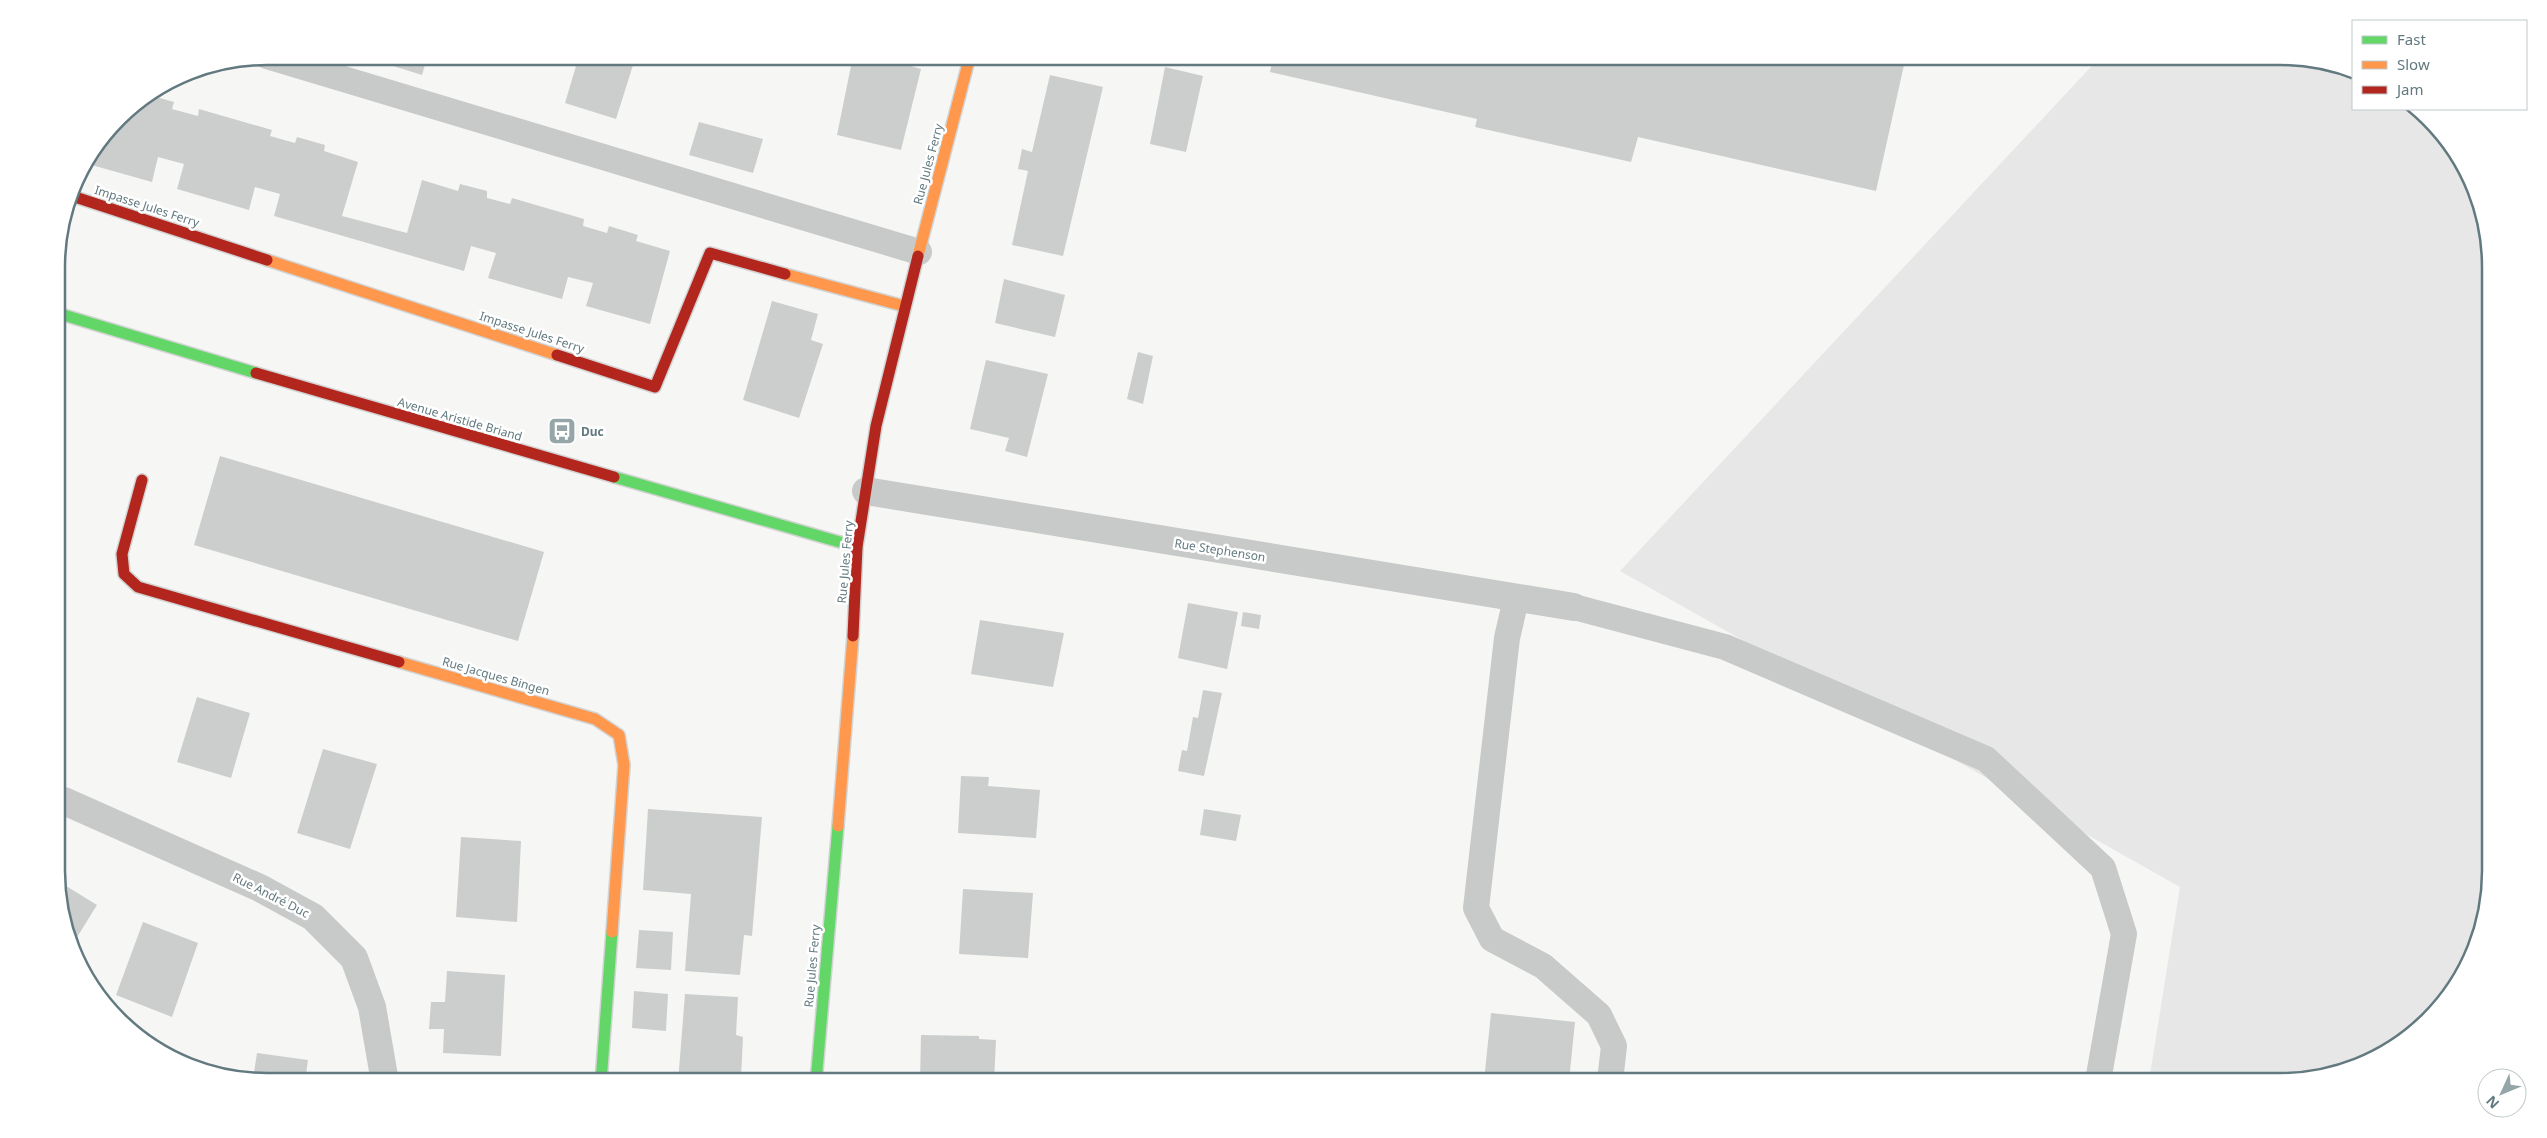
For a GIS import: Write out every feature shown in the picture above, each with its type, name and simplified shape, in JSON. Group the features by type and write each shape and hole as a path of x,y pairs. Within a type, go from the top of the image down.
{"street":[{"name":"Rue Jules Ferry","path":"817,1073 850,694 858,547 866,491 876,426 904,306 968,65"},
{"name":"Impasse Jules Ferry","path":"77,198 655,387 710,253 904,306"},
{"name":"Avenue Aristide Briand","path":"65,315 350,402 858,547"},
{"name":"Rue Jacques Bingen","path":"142,480 122,554 124,574 138,587 595,719 619,735 624,765 602,1073"},
{"name":"Rue Stephenson","path":"866,491 1574,607"},
{"name":"Rue André Duc","path":"65,800 260,888 313,917 354,958 372,1007 383,1073"}],"lane":[{"path":"297,65 919,252"},
{"path":"1516,599 1507,638 1476,908 1492,939 1543,966 1598,1015 1614,1046 1611,1073"},
{"path":"1574,607 1725,647 1986,759 2103,868 2124,934 2099,1073"}],"shaded area":[{"path":"2093,65 2294,65 2320,69 2352,78 2352,110 2407,110 2423,124 2440,144 2455,166 2467,189 2475,214 2482,253 2482,885 2475,924 2467,949 2448,983 2432,1004 2413,1023 2381,1046 2358,1058 2333,1066 2294,1073 2150,1073 2180,887 1620,571"}],"building":[{"path":"390,65 425,65 422,75"},
{"path":"576,65 633,65 616,119 565,103"},
{"path":"851,65 907,65 921,69 901,150 837,135"},
{"path":"1271,65 1904,65 1876,191 1638,137 1631,162 1475,127 1477,119 1270,72"},
{"path":"1165,67 1203,76 1186,152 1150,144"},
{"path":"1050,75 1103,87 1063,256 1012,245 1028,171 1018,169 1022,149 1032,152"},
{"path":"158,97 174,102 172,109 198,116 199,109 272,130 270,136 295,143 297,137 325,145 324,151 358,162 342,216 407,233 422,180 458,191 460,184 487,191 487,198 510,204 512,198 584,219 583,226 607,233 609,226 638,235 636,241 670,251 650,324 586,306 593,283 568,277 562,299 488,278 496,253 471,246 464,271 274,216 280,194 255,187 249,210 177,189 184,164 158,157 152,182 92,165 124,124"},
{"path":"699,122 763,139 753,173 689,155"},
{"path":"1004,279 1065,295 1055,337 995,323"},
{"path":"772,301 818,314 811,340 823,344 799,418 743,400"},
{"path":"1138,352 1153,356 1143,404 1127,399"},
{"path":"986,360 1048,374 1027,457 1005,451 1009,438 970,429"},
{"path":"220,456 544,552 518,641 194,545"},
{"path":"1188,603 1238,612 1227,669 1178,658"},
{"path":"1243,612 1261,615 1259,629 1241,626"},
{"path":"980,620 1064,633 1053,687 971,674"},
{"path":"1203,690 1222,693 1204,776 1178,771 1182,750 1187,751 1193,717 1198,718"},
{"path":"197,697 250,713 231,778 177,762"},
{"path":"323,749 377,764 350,849 297,833"},
{"path":"961,776 989,777 988,786 1040,790 1036,838 958,833"},
{"path":"648,809 762,817 752,936 744,935 740,975 685,971 691,894 643,890"},
{"path":"1204,809 1241,815 1236,841 1200,835"},
{"path":"461,837 521,841 517,922 456,917"},
{"path":"65,885 97,905 77,938 69,911"},
{"path":"963,889 1033,893 1028,958 959,954"},
{"path":"143,922 198,943 172,1017 116,995"},
{"path":"639,930 673,932 671,970 636,968"},
{"path":"447,971 505,975 501,1056 443,1053 444,1029 429,1029 431,1002 445,1002"},
{"path":"634,991 668,994 666,1031 632,1028"},
{"path":"685,994 738,997 736,1035 743,1037 741,1073 679,1073"},
{"path":"1491,1013 1575,1022 1570,1073 1485,1073"},
{"path":"921,1035 979,1036 979,1039 996,1040 994,1073 920,1073"},
{"path":"257,1053 308,1060 306,1073 254,1073"}],"traffic: fast":[{"path":"65,315 256,373"},
{"path":"614,477 857,547"},
{"path":"817,1073 838,826"},
{"path":"602,1073 612,932"}],"traffic: slow":[{"path":"918,256 968,65"},
{"path":"267,260 557,355"},
{"path":"785,274 904,306"},
{"path":"838,826 853,636"},
{"path":"399,662 595,719 619,735 624,765 612,932"}],"traffic: jam":[{"path":"77,198 267,260"},
{"path":"557,355 655,387 710,253 785,274"},
{"path":"853,636 857,547 876,426 918,256"},
{"path":"256,373 614,477"},
{"path":"142,480 122,554 124,574 138,587 399,662"}],"place":[{"name":"Duc","path":"562,431"}]}
